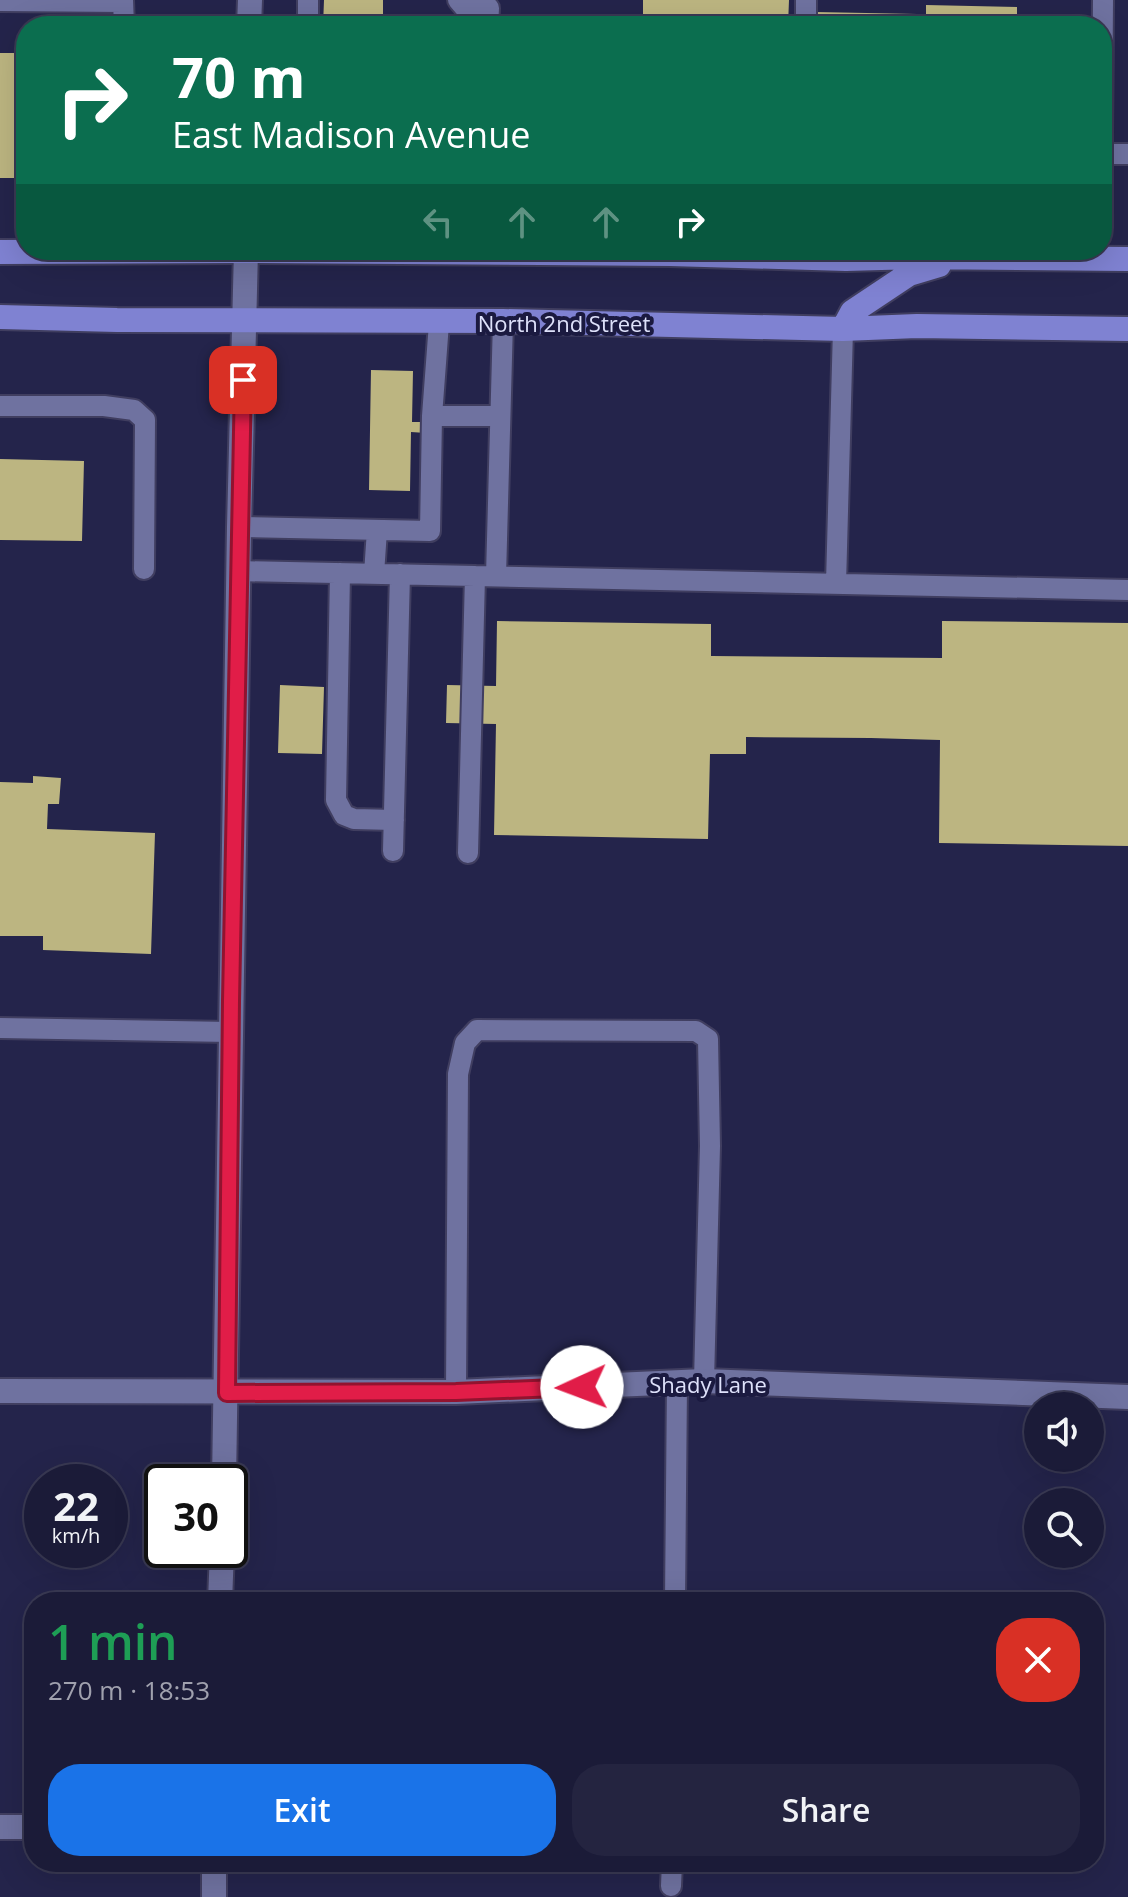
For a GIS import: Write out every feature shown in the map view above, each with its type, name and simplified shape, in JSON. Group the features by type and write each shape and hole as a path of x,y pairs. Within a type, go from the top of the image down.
{"main road":[{"path":"843,329 852,312 909,274 955,260"},
{"name":"North 2nd Street","path":"0,317 439,323 503,321 843,329 917,326 1128,329"}],"street":[{"path":"225,1464 246,260"},
{"name":"Shady Lane","path":"0,1391 456,1392 704,1381 1128,1397"},
{"path":"220,1592 221,1568"},
{"path":"0,1827 24,1827"},
{"path":"214,1872 214,1897"}],"lane":[{"path":"458,0 464,7 489,8 489,16"},
{"path":"0,1 123,1"},
{"path":"496,576 503,321"},
{"path":"239,527 430,531 432,416 439,323"},
{"path":"836,584 843,329"},
{"path":"0,406 104,406 134,410 145,420 144,569"},
{"path":"432,416 500,416"},
{"path":"374,574 377,530"},
{"path":"238,571 1128,590"},
{"path":"340,573 336,800 344,815 354,819 394,820"},
{"path":"393,851 400,574"},
{"path":"468,853 475,576"},
{"path":"0,1028 230,1032"},
{"path":"456,1392 458,1074 465,1043 477,1030 696,1031 708,1039 710,1146 704,1381"},
{"path":"675,1592 677,1382"},
{"path":"671,1886 672,1872"}],"building":[{"path":"324,0 383,0 383,16 323,16"},
{"path":"643,0 789,0 788,16 643,16"},
{"path":"926,5 1017,7 1017,14 1087,15 1087,16 926,16"},
{"path":"816,12 917,14 917,16 816,16"},
{"path":"0,53 16,53 16,178 0,178"},
{"path":"371,370 413,371 412,422 427,422 426,433 411,432 410,491 369,490"},
{"path":"0,459 84,461 82,541 0,540"},
{"path":"497,621 711,624 711,656 942,658 942,621 1128,623 1128,846 939,843 940,740 871,738 746,737 746,754 710,754 708,839 494,835 496,724 446,723 447,685 496,686"},
{"path":"280,685 324,687 322,754 278,753"},
{"path":"33,776 61,778 59,804 48,804 47,829 155,833 151,954 43,950 43,936 0,936 0,782 33,783"}],"route":[{"path":"243,380 227,1393 456,1392 582,1387"}]}
